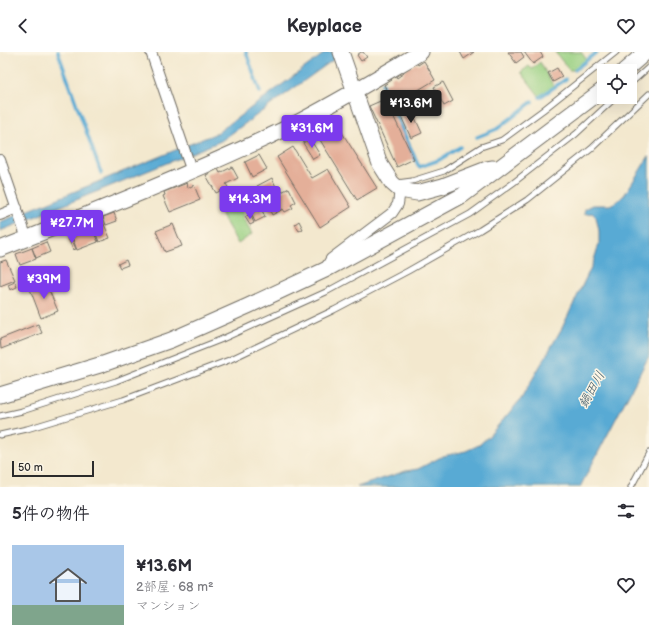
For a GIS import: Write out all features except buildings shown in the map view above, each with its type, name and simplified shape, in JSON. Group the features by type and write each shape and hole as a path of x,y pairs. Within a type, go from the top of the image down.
{"street":[{"path":"151,52 190,165"},
{"path":"0,249 26,233 190,165 287,127 354,91 421,52"},
{"path":"632,64 646,52"},
{"path":"325,270 331,259 392,213 398,204 396,186 380,164 342,56"},
{"path":"0,395 103,364 171,340 325,270 463,195 597,94"},
{"path":"0,160 26,233"},
{"path":"396,186 417,193 443,186 487,169 502,166"},
{"path":"0,215 18,209"}],"lane":[{"path":"396,186 444,171 481,147 502,140 543,110 616,52"},
{"path":"637,77 649,66"},
{"path":"0,435 27,429 123,400 222,363 334,310 408,271 480,230 527,200 591,150 649,94"},
{"path":"0,416 22,411 123,378 220,340 326,292 470,214 576,134 608,104"},
{"path":"631,487 649,453"}],"green space":[{"path":"555,52 581,52 587,60 575,70 569,70"},
{"path":"540,62 554,87 540,97 521,72 529,66 532,69"},
{"path":"242,201 243,218 252,234 238,244 220,212"}],"water":[{"path":"326,52 344,52 221,141 0,231 0,222 217,133"},
{"name":"鍋田川","path":"649,156 649,356 580,487 357,487 406,471 418,469 443,456 466,451 479,445 489,436 521,399 562,328 593,263 599,244 599,231 596,217 592,213 584,213 585,209 593,205 610,205 619,200 625,194"}],"waterway":[{"path":"58,52 101,173"},
{"path":"246,52 260,92"},
{"path":"575,70 597,52"},
{"path":"540,97 566,79"},
{"path":"382,84 419,167 439,160 460,147"},
{"path":"477,137 497,129 532,102"}]}
